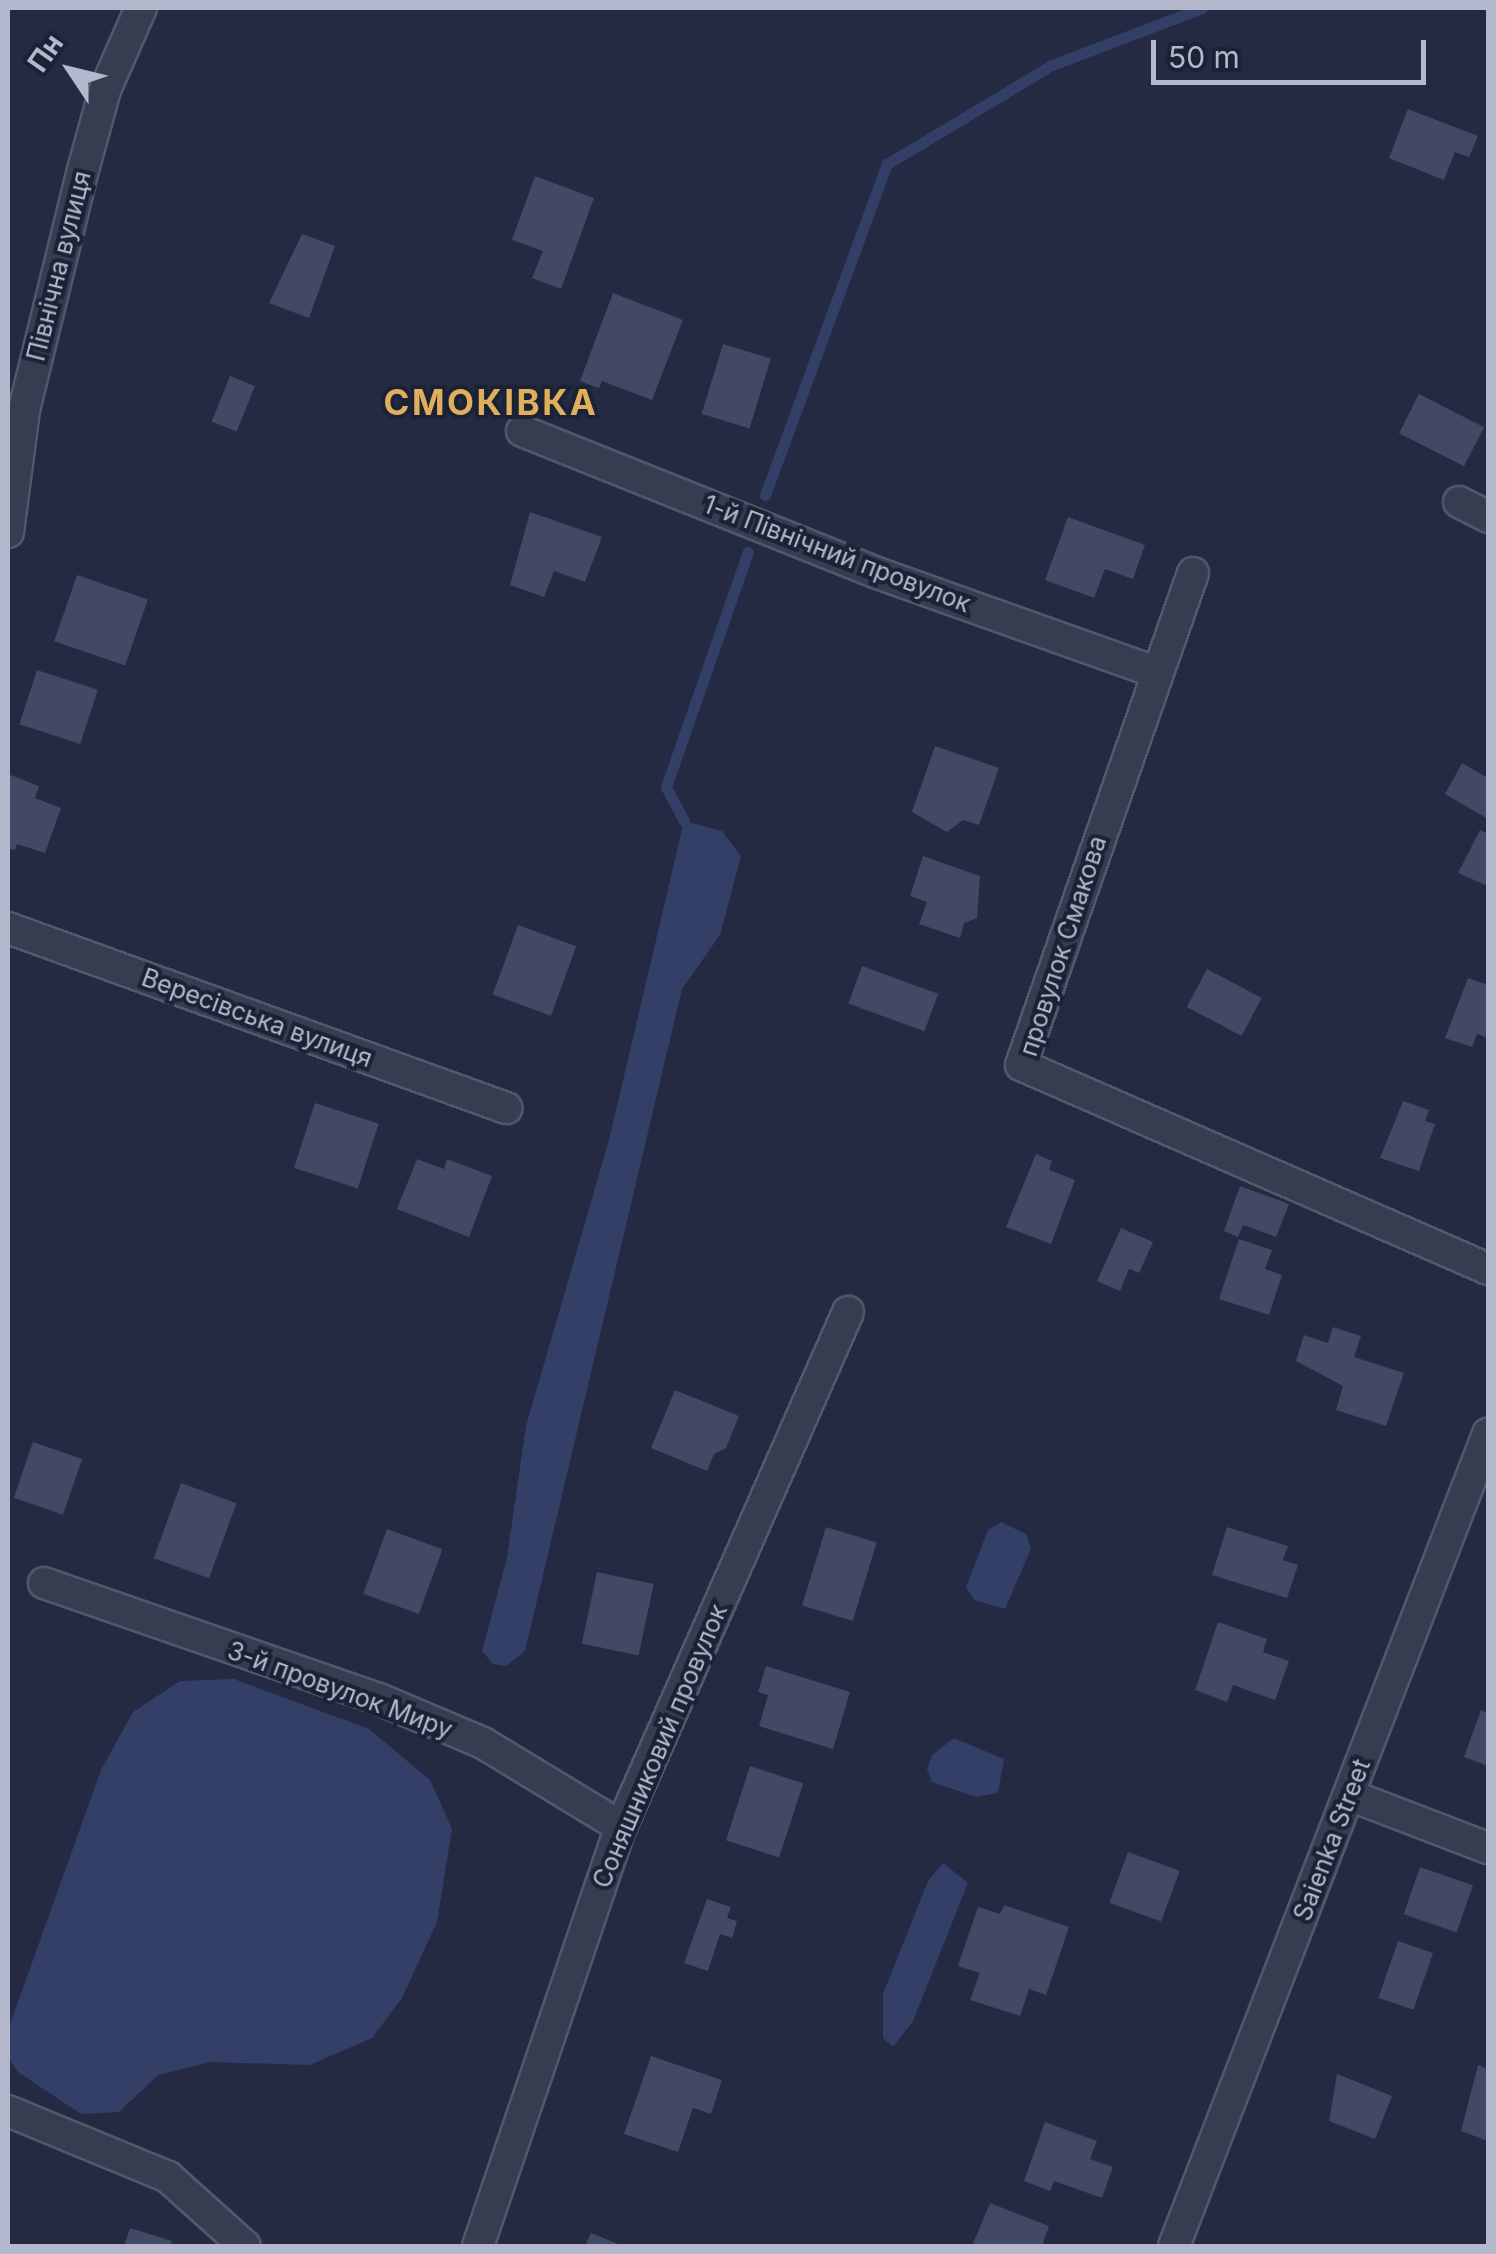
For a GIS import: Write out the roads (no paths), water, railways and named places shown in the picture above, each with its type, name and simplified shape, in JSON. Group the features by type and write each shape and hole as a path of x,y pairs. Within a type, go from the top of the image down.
{"street":[{"name":"Північна вулиця","path":"8,532 24,410 83,170 104,90 141,8"},
{"name":"1-й Північний провулок","path":"522,431 878,572 1155,672"},
{"path":"1459,502 1488,517"},
{"name":"провулок Смакова","path":"1193,573 1155,672 1021,1065 1488,1269"},
{"name":"Вересівська вулиця","path":"8,928 506,1108"},
{"name":"Соняшниковий провулок","path":"478,2246 620,1827 848,1312"},
{"name":"Saienka Street","path":"1174,2246 1488,1434"},
{"name":"3-й провулок Миру","path":"44,1584 379,1700 483,1743 620,1827"},
{"path":"1349,1795 1488,1848"},
{"path":"8,2111 168,2178 245,2246"}],"water":[{"path":"684,821 722,831 741,856 720,935 682,989 525,1651 506,1666 493,1664 482,1651 507,1558 526,1426 609,1140"},
{"path":"1001,1522 1026,1534 1031,1549 1005,1609 974,1600 966,1587 988,1530"},
{"path":"234,1679 369,1729 430,1780 452,1829 437,1922 402,1998 372,2038 310,2065 210,2062 158,2075 119,2112 81,2114 18,2072 8,2058 8,2030 101,1770 133,1712 180,1681"},
{"path":"954,1738 1004,1759 998,1793 976,1797 932,1782 927,1769 932,1755"},
{"path":"943,1863 968,1883 913,2021 893,2047 883,2038 883,1994 928,1881"}],"waterway":[{"path":"765,495 887,164 1052,65 1202,8"},
{"path":"684,821 666,787 748,552"}],"district":[{"name":"СМОКІВКА","path":"491,402"}]}
